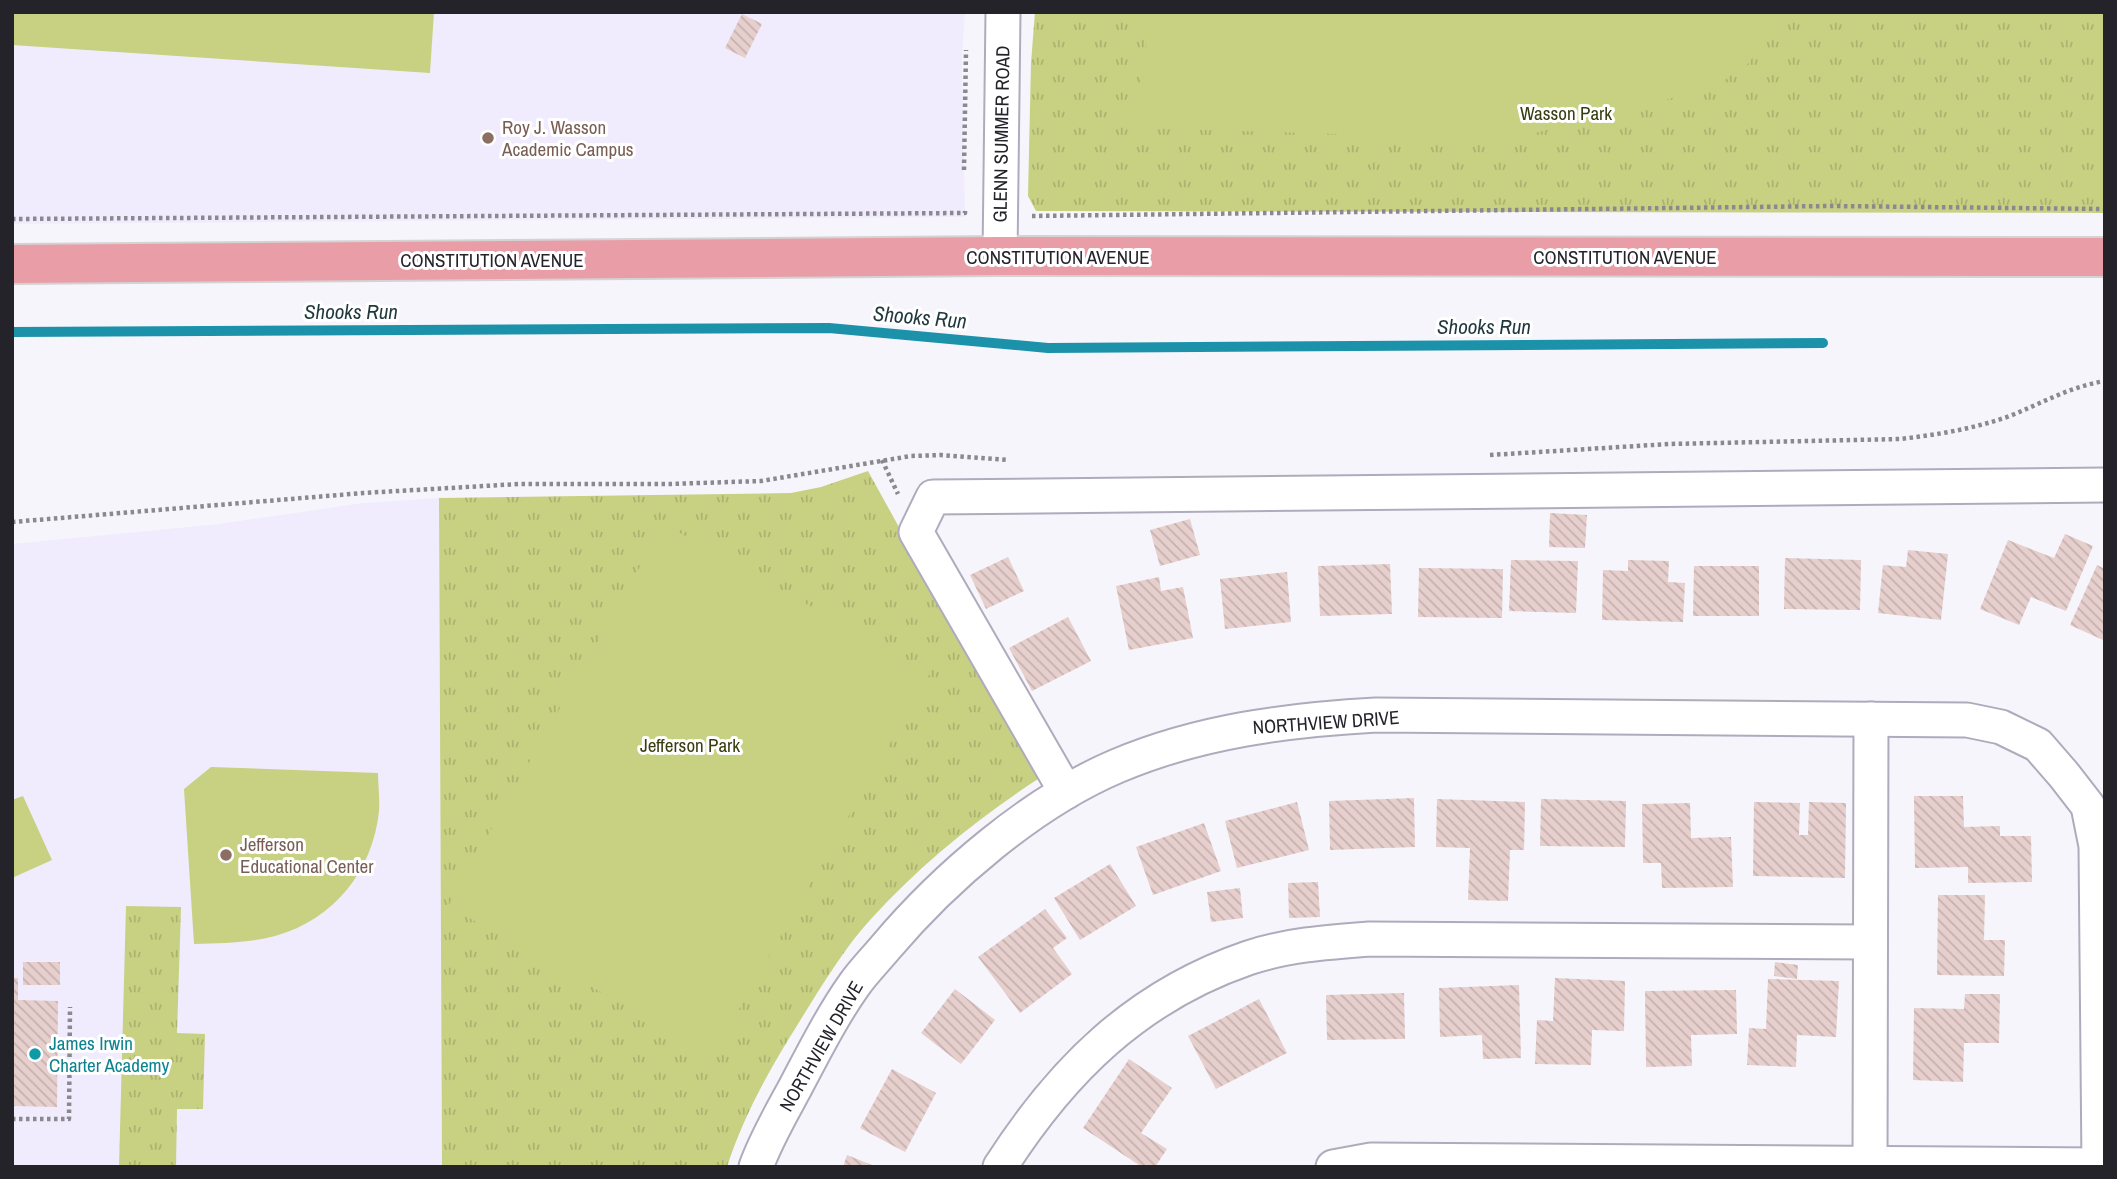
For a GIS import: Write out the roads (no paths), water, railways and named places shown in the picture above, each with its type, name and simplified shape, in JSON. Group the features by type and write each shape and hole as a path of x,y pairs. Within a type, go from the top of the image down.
{"main road":[{"name":"CONSTITUTION AVENUE","path":"12,264 1000,256 2105,257"}],"street":[{"name":"GLENN SUMMER ROAD","path":"1000,256 1003,12"},
{"path":"1066,792 916,532 933,497 2105,485"},
{"name":"NORTHVIEW DRIVE","path":"756,1167 815,1050 855,984 912,916 957,873 1014,828 1066,792 1116,766 1180,744 1245,728 1305,719 1376,715 1967,720 2001,727 2038,746 2088,806 2096,846 2099,1166"},
{"path":"1870,1165 1871,719"},
{"path":"1000,1167 1049,1097 1092,1050 1139,1013 1186,983 1250,957 1316,944 1369,939 1870,942"},
{"path":"1333,1167 1371,1160 2099,1166"}],"waterway":[{"name":"Shooks Run","path":"12,332 829,328 1048,348 1823,343"}],"place":[{"name":"Roy J. Wasson Academic Campus","path":"488,138"},
{"name":"Jefferson Educational Center","path":"226,855"},
{"name":"James Irwin Charter Academy","path":"35,1054"}],"park label":[{"name":"Wasson Park","path":"1566,113"},
{"name":"Jefferson Park","path":"690,745"}]}
